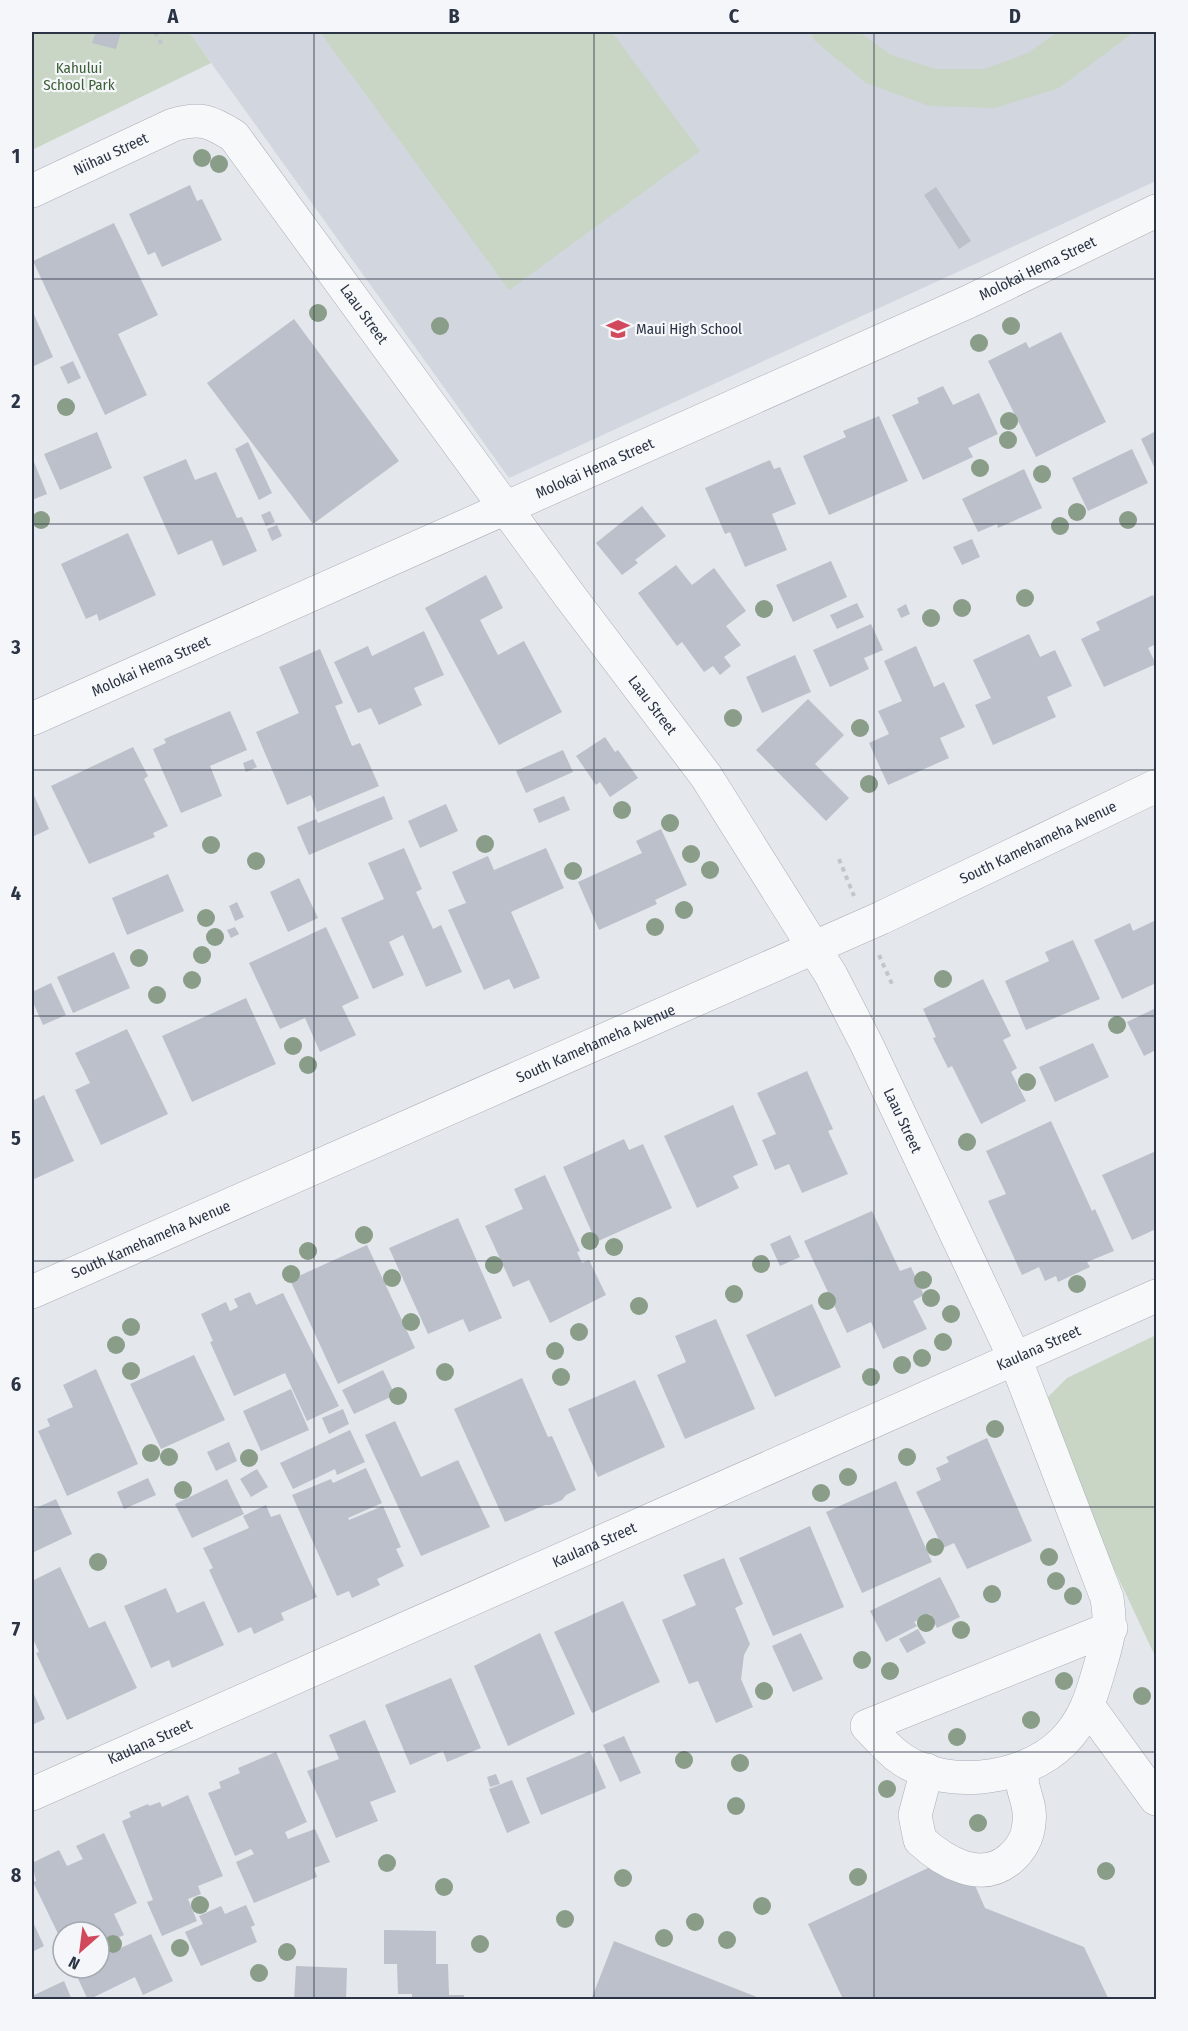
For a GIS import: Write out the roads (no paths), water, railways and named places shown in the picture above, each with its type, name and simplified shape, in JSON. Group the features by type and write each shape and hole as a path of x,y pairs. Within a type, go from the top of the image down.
{"street":[{"name":"Niihau Street","path":"32,192 173,125 193,120"},
{"name":"Laau Street","path":"193,120 213,123 234,136 505,507 706,776 814,947 867,1045 1016,1360 1107,1598 1111,1628"},
{"name":"Molokai Hema Street","path":"32,719 968,302 1156,211"},
{"name":"South Kamehameha Avenue","path":"32,1292 814,947 1156,786"},
{"name":"Kaulana Street","path":"32,1794 1016,1360 1156,1296"},
{"path":"1111,1628 1089,1707 1062,1743 1023,1769 968,1777 927,1770 897,1756 867,1726 1111,1628"},
{"path":"1089,1707 1156,1799"},
{"path":"927,1770 915,1815 920,1840 943,1857 982,1873 1006,1863 1019,1850 1028,1833 1029,1808 1020,1784 1023,1769"}],"place":[{"name":"Maui High School","path":"618,329"}],"park label":[{"name":"Kahului School Park","path":"79,76"}]}
